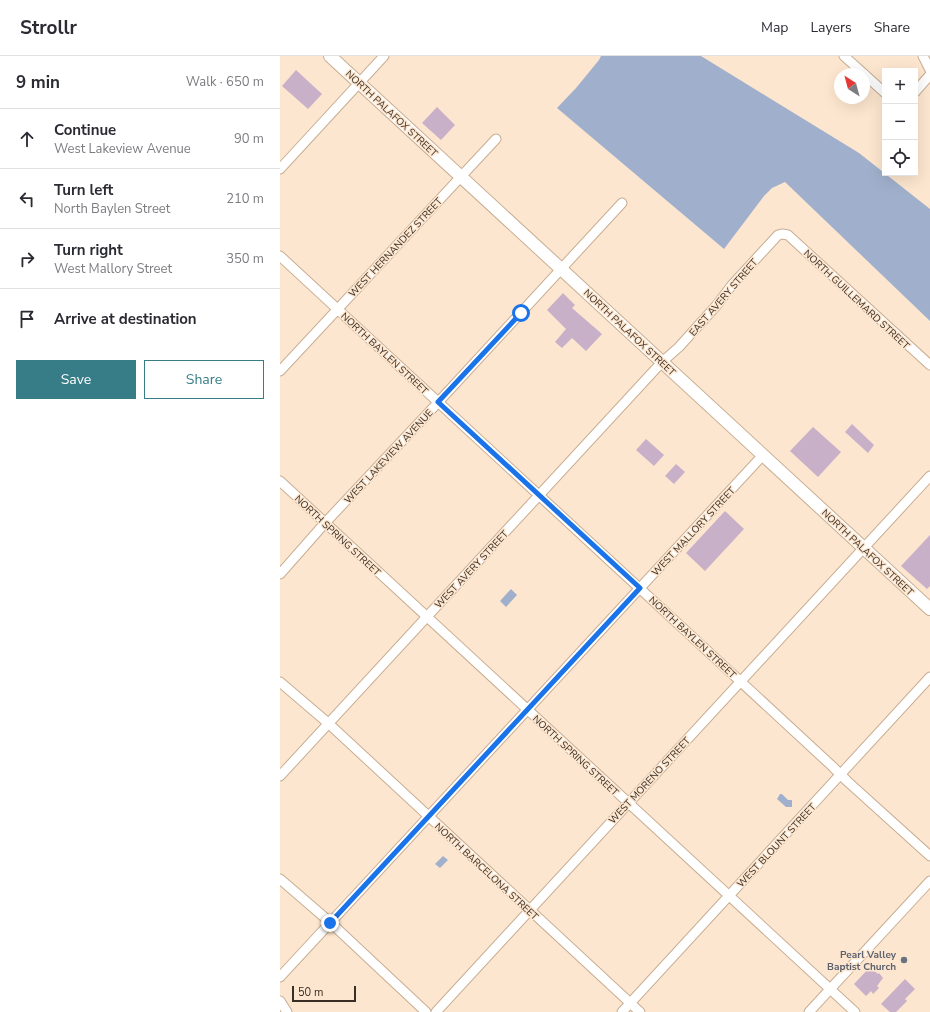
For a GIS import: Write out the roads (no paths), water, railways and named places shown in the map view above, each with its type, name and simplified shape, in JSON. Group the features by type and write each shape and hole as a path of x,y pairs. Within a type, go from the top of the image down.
{"main road":[{"name":"NORTH PALAFOX STREET","path":"330,56 930,609"}],"street":[{"path":"280,169 384,56"},
{"path":"844,56 857,68"},
{"path":"923,56 930,70"},
{"path":"918,89 930,75"},
{"path":"870,79 882,90"},
{"name":"WEST HERNANDEZ STREET","path":"280,371 496,139"},
{"name":"WEST LAKEVIEW AVENUE","path":"280,574 325,523 622,203"},
{"name":"EAST AVERY STREET","path":"662,362 679,347 716,306 732,285 778,236 784,234"},
{"name":"NORTH GUILLEMARD STREET","path":"784,234 788,235 930,365"},
{"name":"NORTH BAYLEN STREET","path":"280,256 930,856"},
{"name":"WEST AVERY STREET","path":"280,776 662,362"},
{"name":"WEST MALLORY STREET","path":"280,977 763,455"},
{"name":"WEST MORENO STREET","path":"436,1012 930,476"},
{"name":"NORTH SPRING STREET","path":"280,481 855,1012"},
{"name":"WEST BLOUNT STREET","path":"622,1012 930,677"},
{"name":"NORTH BARCELONA STREET","path":"280,682 328,723 640,1012"},
{"path":"280,879 426,1012"},
{"path":"809,1012 930,881"},
{"path":"280,1002 287,1012"}],"water":[{"path":"601,56 701,56 859,153 882,171 882,176 888,176 930,209 930,321 785,182 772,188 764,196 724,249 557,108"},
{"path":"511,589 517,595 506,607 500,601"},
{"path":"780,794 788,800 792,800 792,807 786,807 777,799"},
{"path":"443,856 448,860 440,868 435,864"}],"place":[{"name":"Pearl Valley Baptist Church","path":"904,960"}]}
